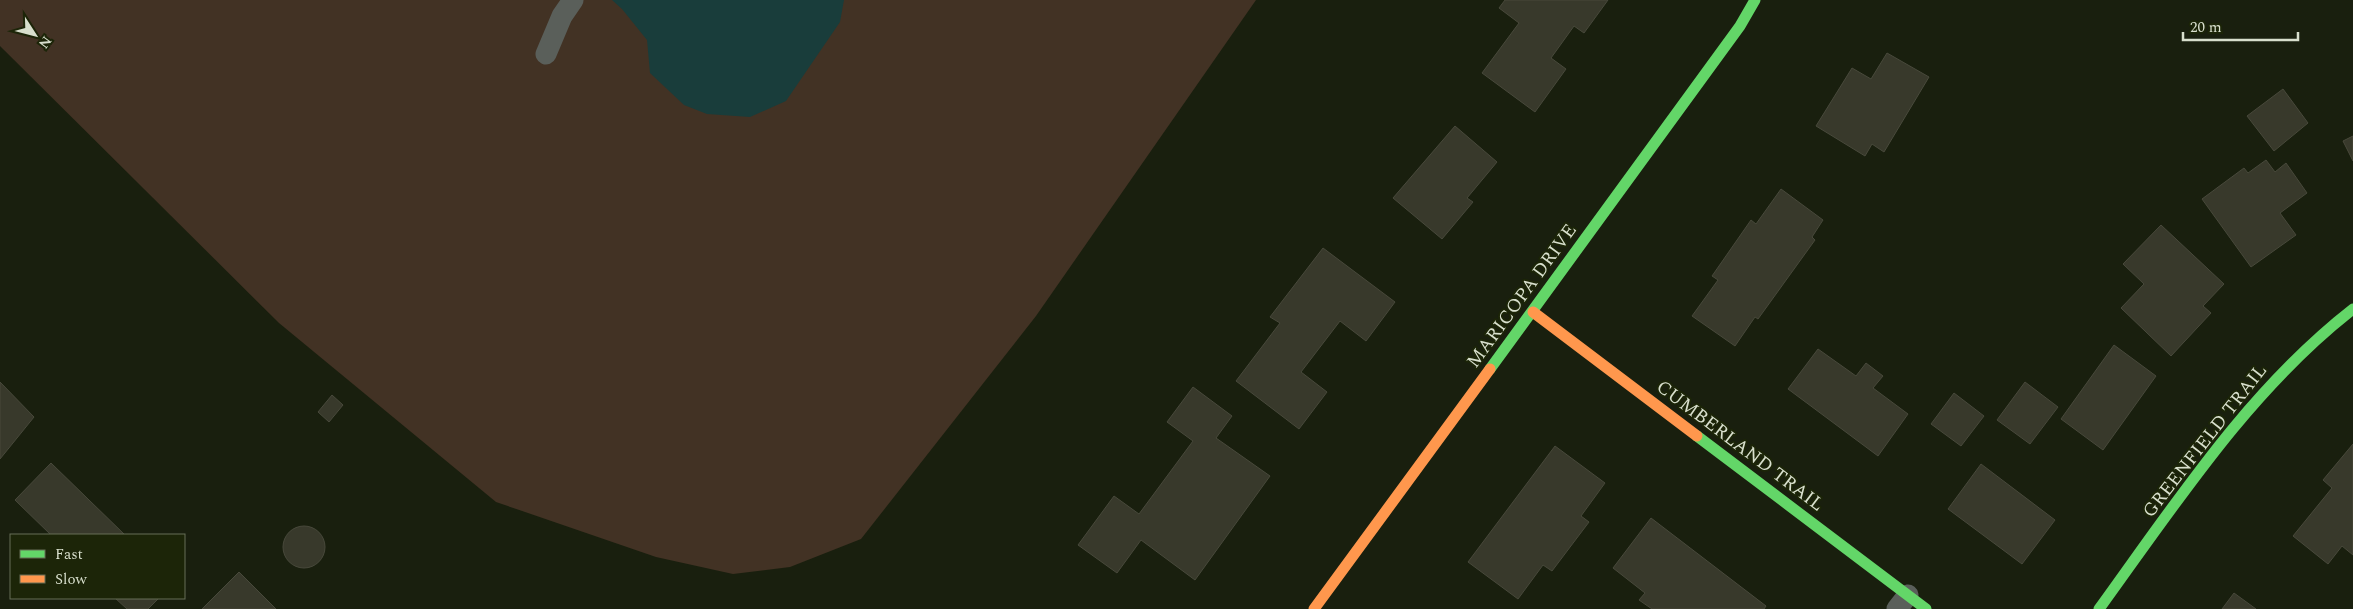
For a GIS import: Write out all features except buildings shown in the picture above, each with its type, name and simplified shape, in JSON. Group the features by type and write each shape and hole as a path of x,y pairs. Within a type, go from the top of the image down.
{"street":[{"name":"MARICOPA DRIVE","path":"1314,609 1740,26 1755,0"},
{"name":"GREENFIELD TRAIL","path":"2099,609 2232,428 2262,391 2295,357 2330,326 2353,309"},
{"name":"CUMBERLAND TRAIL","path":"1532,312 1902,602 1926,609"}],"lane":[{"path":"546,54 562,16 572,0"}],"shaded area":[{"path":"0,0 1256,0 1036,316 861,539 790,567 733,574 656,557 496,502 279,323 0,46"}],"water":[{"path":"612,0 844,0 840,22 786,101 750,117 707,114 684,105 650,73 647,40 622,9"}],"traffic: fast":[{"path":"1490,369 1740,26 1755,0"},
{"path":"2099,609 2186,489 2247,412 2280,375 2315,341 2353,309"},
{"path":"1697,436 1926,609"}],"traffic: slow":[{"path":"1533,312 1697,436"},
{"path":"1314,609 1490,369"}]}
